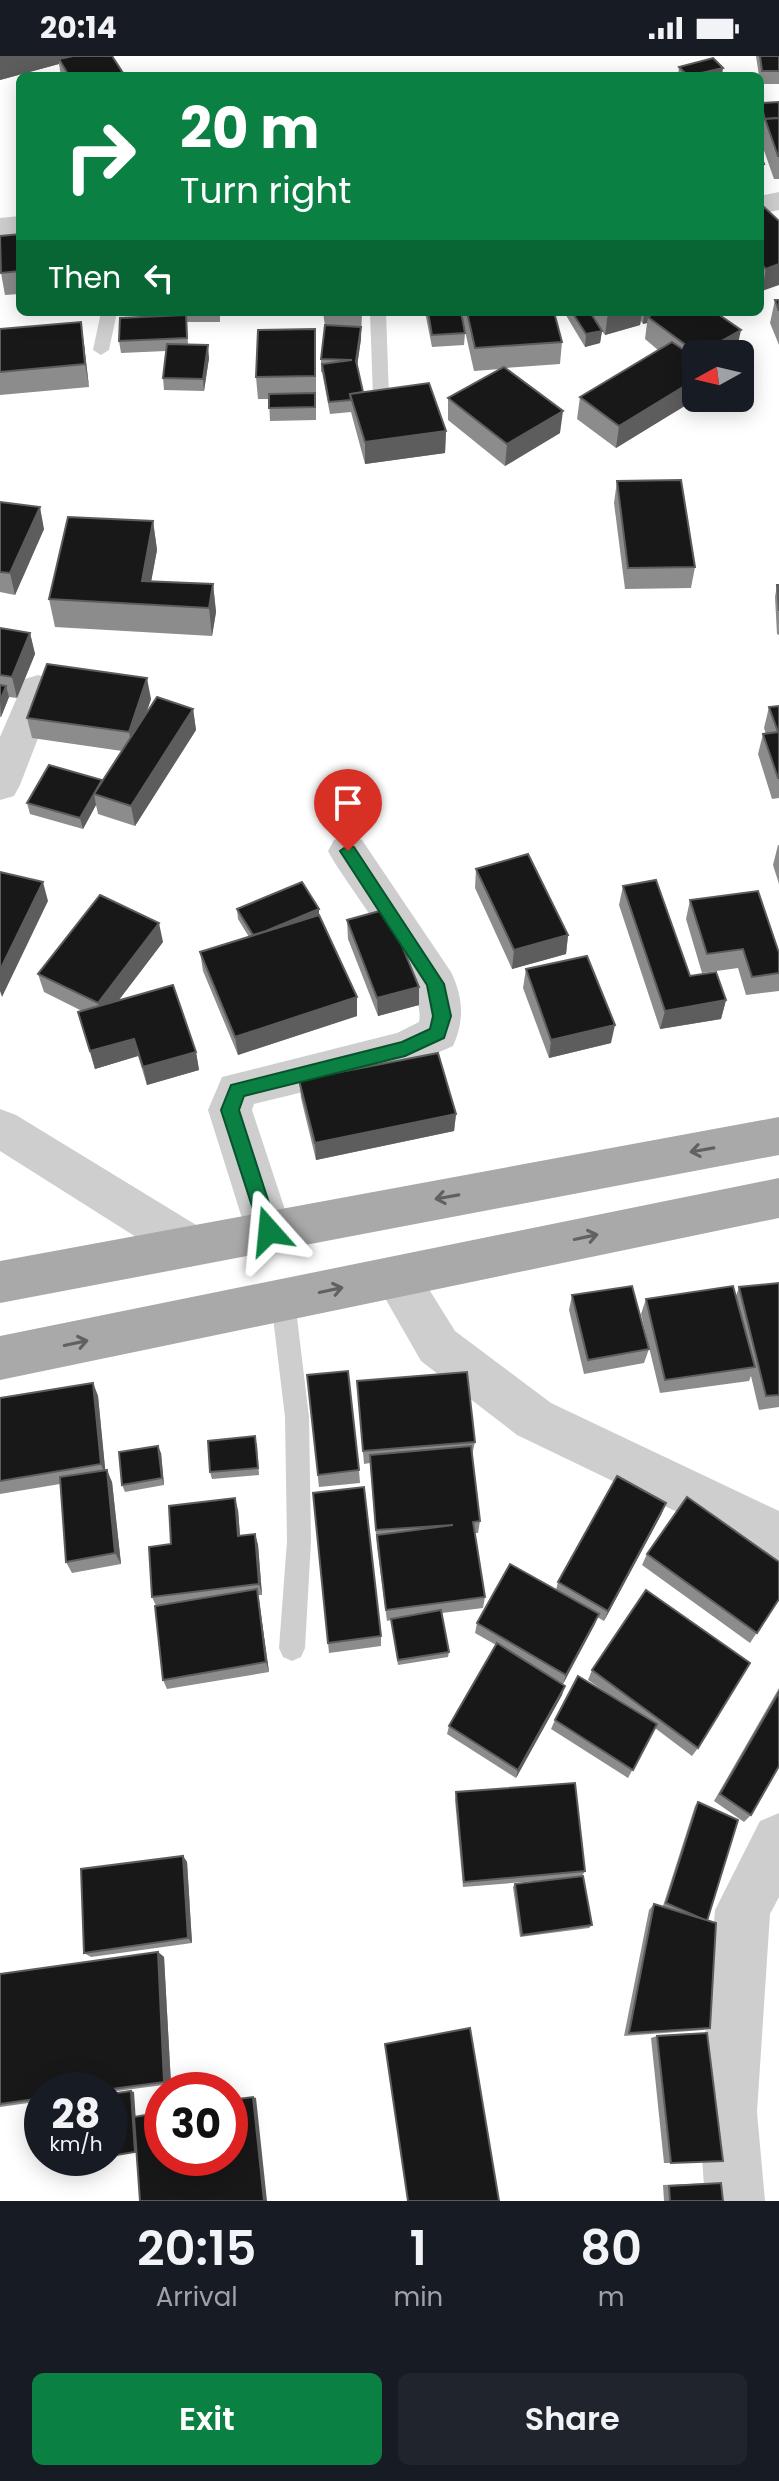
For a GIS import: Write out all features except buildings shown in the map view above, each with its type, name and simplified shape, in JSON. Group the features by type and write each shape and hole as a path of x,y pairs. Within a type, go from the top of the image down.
{"main road":[{"path":"0,1282 779,1136"},
{"path":"0,1358 779,1198"}],"street":[{"path":"0,785 38,689"},
{"path":"269,1231 230,1110 237,1090 405,1049 438,1033 442,1016 436,984 348,851"},
{"path":"0,1128 190,1246"},
{"path":"396,1277 438,1346 534,1419 779,1537"},
{"path":"735,2201 728,2112 743,1910 779,1840"}],"lane":[{"path":"101,350 108,316"},
{"path":"378,316 381,397"},
{"path":"283,1301 297,1417 299,1541 292,1648"}],"route":[{"path":"269,1231 230,1110 237,1090 405,1049 438,1033 442,1016 436,984 348,851"}]}
